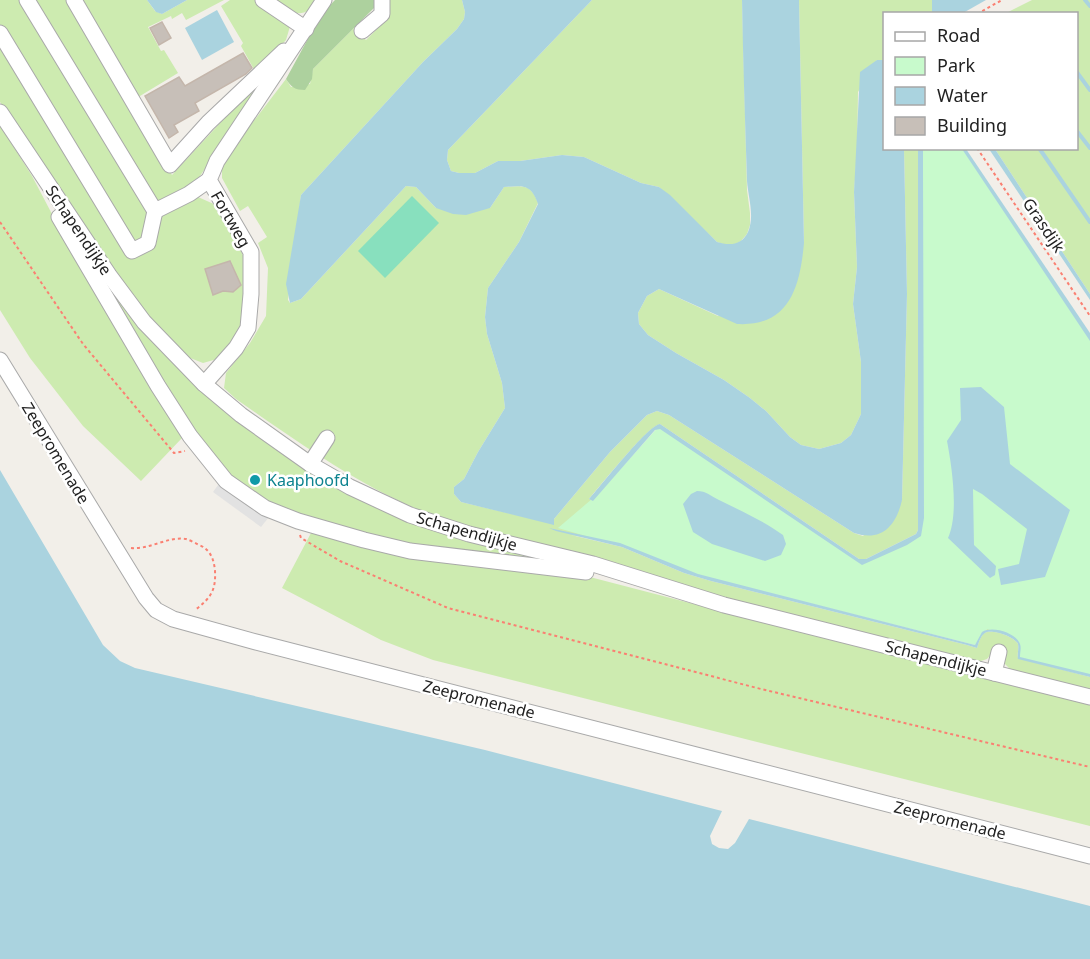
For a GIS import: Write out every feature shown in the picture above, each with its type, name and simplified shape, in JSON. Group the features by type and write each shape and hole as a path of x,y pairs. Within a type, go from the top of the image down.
{"street":[{"path":"0,33 132,251 148,243 155,211 27,0"},
{"path":"74,0 170,165 208,123 303,35 263,0"},
{"name":"Fortweg","path":"204,384 236,348 248,328 250,294 251,252 210,180 218,161 324,0"},
{"path":"362,32 382,14 382,0"},
{"name":"Schapendijkje","path":"0,112 109,275 144,322 204,384 264,432 310,464 350,487 410,515 469,534 593,564 724,605 1090,697"},
{"path":"20,141 21,152 158,386 199,448 226,481 265,508 298,521 410,551 587,573 590,572 593,564"},
{"path":"155,211 189,194 210,180"},
{"name":"Zeepromenade","path":"0,360 146,598 156,610 173,619 1090,856"},
{"path":"310,464 327,438"},
{"path":"993,673 999,652"}],"path":[{"path":"980,12 1002,0"},
{"name":"Grasdijk","path":"978,150 1090,316"},
{"path":"0,222 83,344 174,453 199,448"},
{"path":"298,521 300,538 340,561 448,608 761,689 1090,767"},
{"path":"111,542 126,548 140,549 172,540 186,539 205,547 214,560 216,585 206,600 196,609 173,619"}],"green space":[{"path":"0,0 70,0 172,175 286,52 193,186 198,197 216,205 244,257 246,267 242,326 224,353 217,359 203,363 185,356 139,308 0,102"},
{"path":"78,0 147,0 155,11 162,14 187,0 224,0 186,20 182,13 148,27 161,51 164,50 178,73 135,99"},
{"path":"230,0 255,0 291,23 286,40 256,73 241,46 243,43 221,6"},
{"path":"270,0 318,0 307,11 296,13"},
{"path":"335,0 378,0 377,5 313,69 312,79 305,90 296,89 286,79 322,13"},
{"path":"387,0 462,0 465,12 464,19 457,29 423,62 301,195 288,300 290,303 301,299 406,186 416,187 436,208 490,208 504,187 521,186 532,192 538,203 519,242 488,288 485,317 487,334 502,383 505,408 464,479 454,487 454,494 461,502 554,524 554,519 610,452 647,415 657,411 669,415 854,533 863,536 902,500 907,294 904,150 918,150 918,530 916,534 866,559 859,559 660,424 635,445 589,499 862,565 921,535 923,368 1021,647 1013,636 620,543 571,535 622,547 684,573 711,581 977,648 983,634 1000,633 1016,641 1018,658 1090,677 1090,691 1012,671 1003,659 992,653 987,659 978,662 770,611 458,525 399,501 342,470 236,399 224,388 226,373 250,343 266,316 268,268 258,243 267,237 248,206 240,211 222,178 222,165 286,79 291,87 310,84 313,69 354,28 366,40 386,20"},
{"path":"592,0 742,0 750,225 741,241 734,245 717,242 659,187 641,183 584,157 562,155 520,161 498,161 475,173 451,171 447,160 448,150"},
{"path":"799,0 932,0 932,12 883,12 883,60 877,60 858,92 854,192 857,267 853,304 861,362 861,414 851,435 841,443 819,449 801,445 750,398 648,335 639,324 638,313 647,296 659,289 718,316 804,243"},
{"path":"1032,0 1090,0 1090,294 996,150 1078,150 1078,12 1008,12"},
{"path":"0,125 32,176 73,254 182,438 141,481 83,426 30,358 0,310"},
{"path":"922,150 965,150 1090,335 1090,676 1018,657 1018,643 1016,639 1007,634 987,629 975,645 702,576 624,547 558,528 599,493 659,426 862,563 921,535"},
{"path":"412,196 439,223 385,278 358,251"},
{"path":"83,245 127,313 200,390 315,473 542,557 542,561 427,550 328,525 265,502 226,473 193,433"},
{"path":"311,533 430,561 586,576 886,654 1090,701 1090,826 433,660 381,640 282,588"}],"shaded area":[{"path":"221,481 269,517 261,527 213,492"}],"water":[{"path":"147,0 187,0 162,14 156,12"},
{"path":"462,0 592,0 448,150 447,160 451,171 475,173 498,161 520,161 562,155 584,157 641,183 659,187 717,242 731,244 742,240 748,232 751,220 747,181 742,0 799,0 804,243 799,274 789,301 769,319 737,324 659,289 647,296 638,313 639,324 648,335 750,398 801,445 819,449 841,443 851,435 861,414 861,362 853,304 857,267 854,192 860,72 877,60 883,60 883,150 904,150 907,294 902,500 896,517 886,530 872,535 854,533 669,415 657,411 647,415 610,452 554,519 554,525 461,502 454,494 454,487 464,479 505,408 502,383 487,334 485,317 488,288 519,242 538,204 532,192 525,187 504,187 490,208 466,215 453,214 436,208 416,187 406,186 301,299 290,303 286,284 301,195 423,62 457,29 464,19"},
{"path":"932,0 986,0 965,12 932,12"},
{"path":"217,10 234,42 202,60 185,28"},
{"path":"918,150 923,150 924,518 921,536 907,545 862,565 660,429 655,430 593,501 589,499 635,445 660,424 859,559 866,559 916,534 918,530"},
{"path":"963,150 967,150 1090,333 1090,341"},
{"path":"990,150 996,150 1090,294 1090,300"},
{"path":"981,387 1004,407 1010,464 1070,510 1045,577 1001,585 998,569 1019,564 1027,529 973,489 974,545 996,566 995,575 990,578 948,538 954,504 947,441 961,420 960,388"},
{"path":"0,470 103,645 120,661 135,668 485,750 722,811 710,836 712,844 719,848 728,849 735,843 749,819 1090,906 1090,959 0,959"},
{"path":"697,491 706,493 751,516 783,535 786,544 781,555 765,561 712,544 693,532 683,504 691,494"},
{"path":"549,528 620,543 698,574 975,645 982,632 1002,631 1012,635 1019,642 1020,657 1090,674 1090,677 1018,659 1016,641 1000,633 985,633 980,638 977,648 711,581 684,573 622,547"}],"building":[{"path":"162,22 171,38 159,45 150,28"},
{"path":"243,53 252,68 246,74 195,103 199,111 174,125 178,132 169,138 145,96 179,77 185,86"},
{"path":"230,261 241,285 233,292 223,291 213,295 205,269"}],"waterway":[{"path":"1085,0 1090,6"},
{"path":"1078,74 1090,90"},
{"path":"1078,133 1090,148"},
{"path":"1040,150 1090,222"}],"place":[{"name":"Kaaphoofd","path":"255,480"}]}
